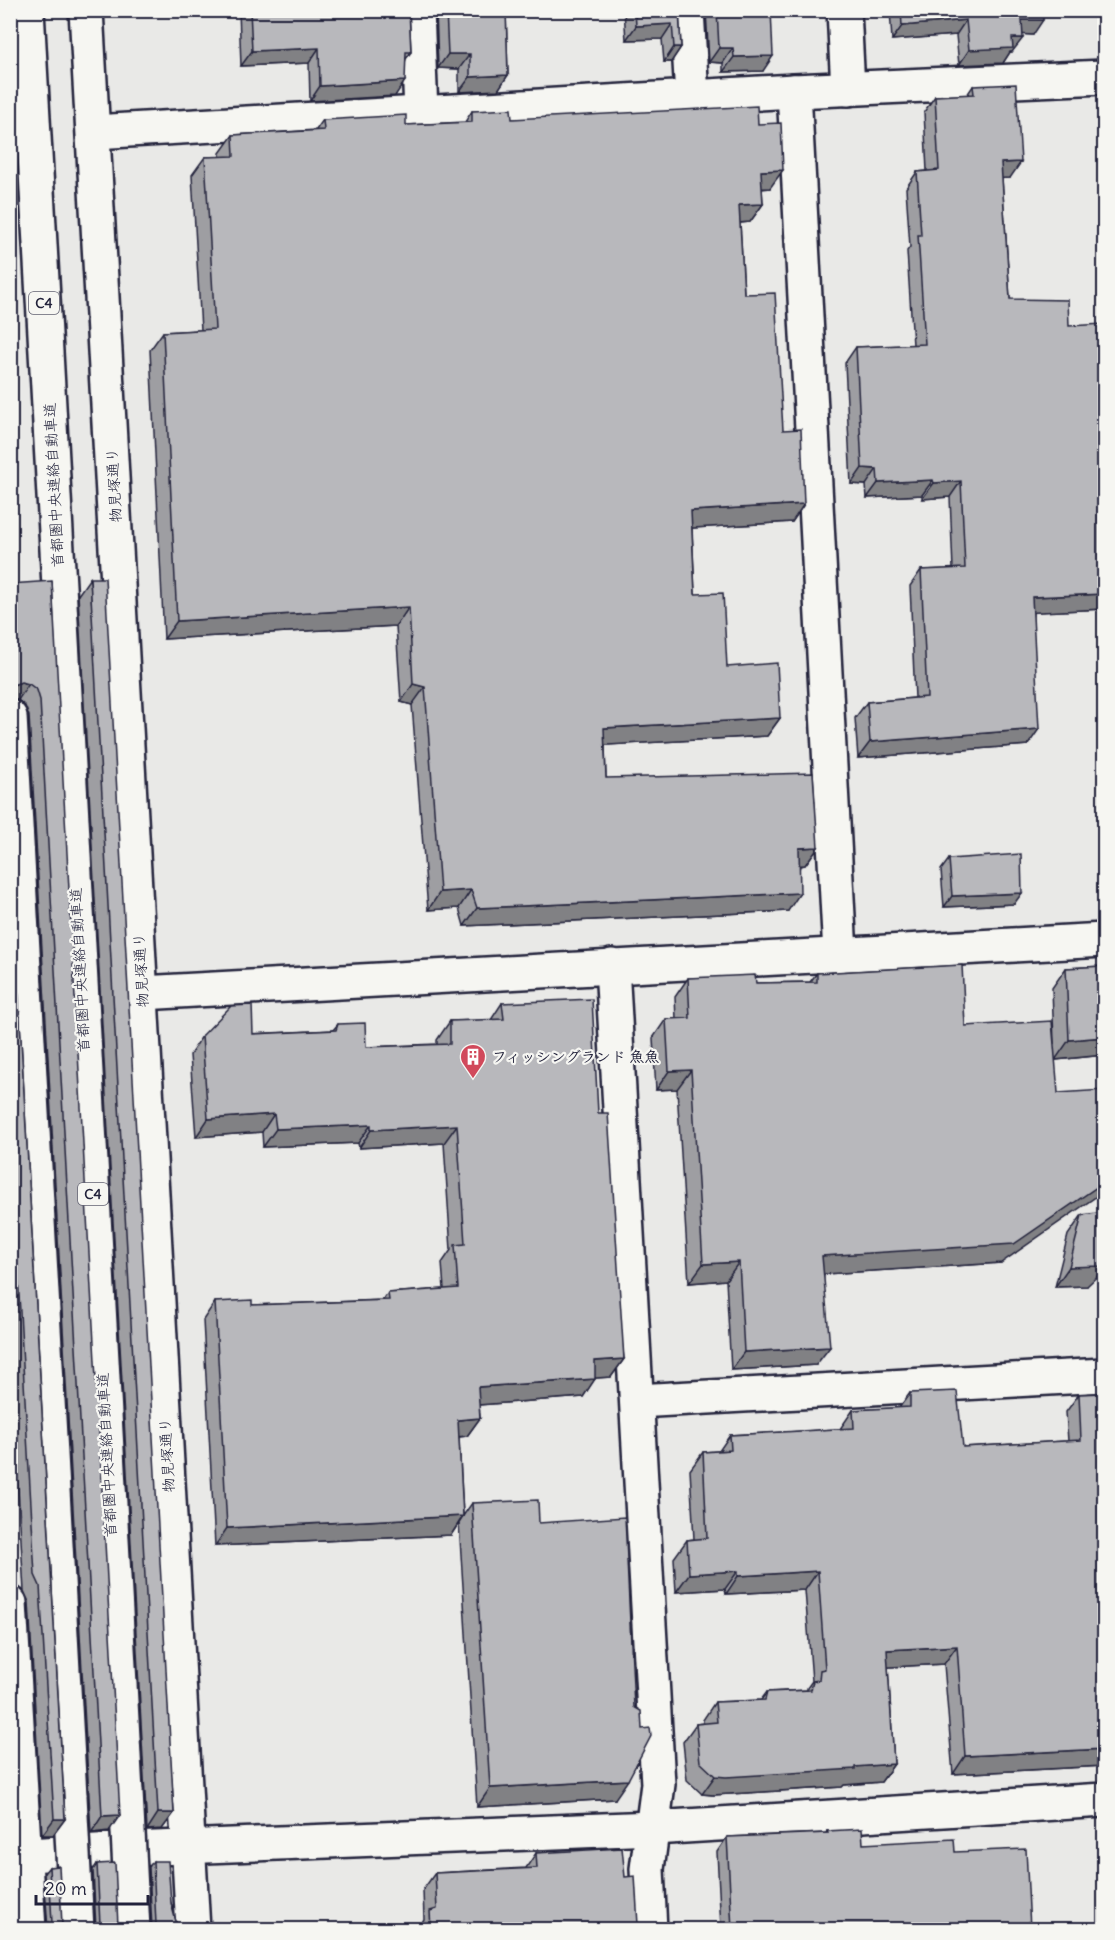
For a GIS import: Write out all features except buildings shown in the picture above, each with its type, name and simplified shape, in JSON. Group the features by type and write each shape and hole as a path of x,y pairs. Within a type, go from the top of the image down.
{"main road":[{"name":"首都圏中央連絡自動車道","path":"27,10 133,1929"},
{"name":"物見塚通り","path":"86,10 193,1929"},
{"path":"417,10 421,112"},
{"path":"687,10 692,97"},
{"path":"844,10 849,89"},
{"path":"94,132 692,97 1104,77"},
{"path":"794,92 840,954"},
{"path":"10,717 77,1929"},
{"path":"142,993 1104,940"},
{"path":"612,966 658,1784 647,1869 650,1929"},
{"path":"637,1401 1104,1376"},
{"path":"10,1604 18,1856 29,1929"},
{"path":"18,1856 653,1828 1104,1800"}],"place":[{"name":"フィッシングランド 魚魚","path":"473,1080"}]}
